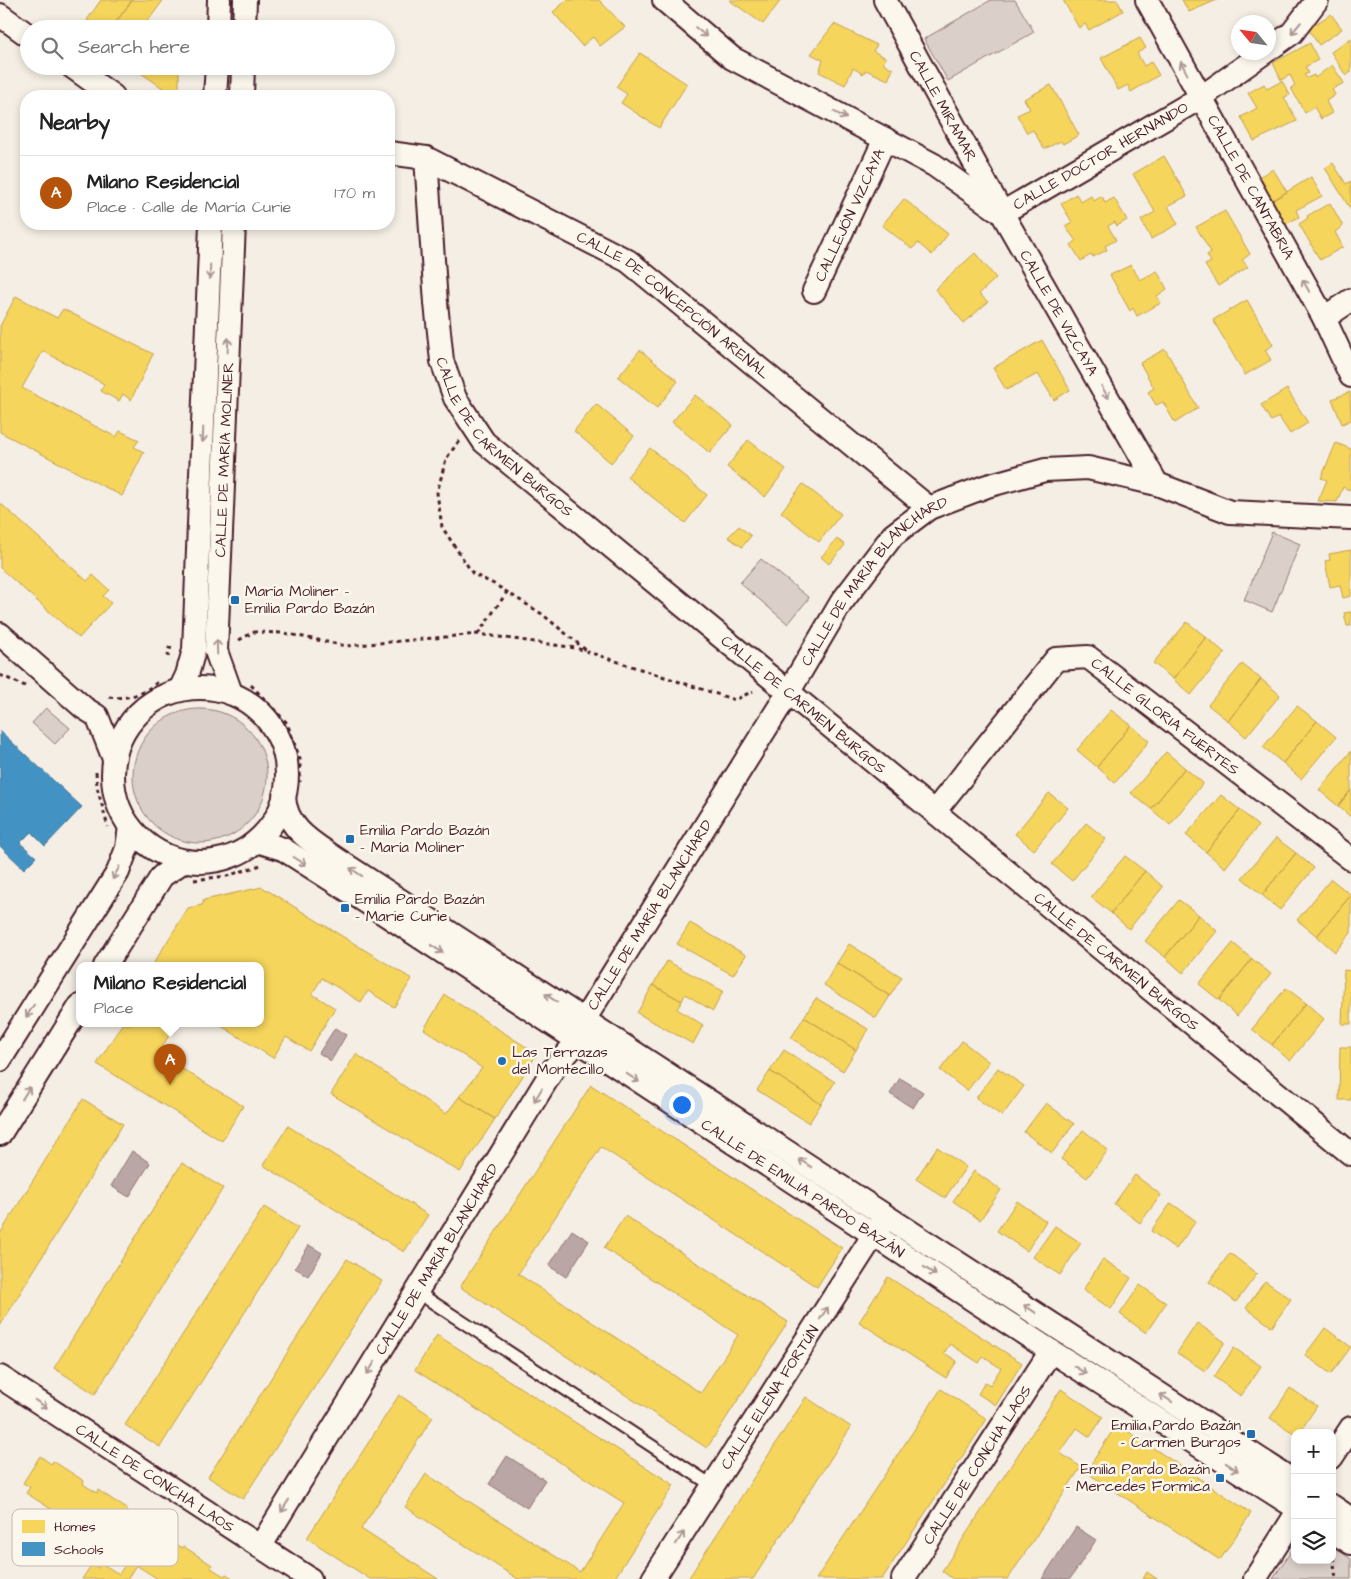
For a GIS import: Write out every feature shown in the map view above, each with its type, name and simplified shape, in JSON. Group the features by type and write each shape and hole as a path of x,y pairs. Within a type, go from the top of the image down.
{"street":[{"path":"219,20 220,0"},
{"path":"245,20 246,0"},
{"name":"CALLE DE VIZCAYA","path":"664,0 732,58 934,164 1002,213 1158,484"},
{"name":"CALLE MIRAMAR","path":"885,0 1002,213"},
{"name":"CALLE DE CANTABRIA","path":"1147,0 1324,318 1351,376"},
{"path":"1276,44 1292,33 1317,0"},
{"path":"0,15 20,29"},
{"name":"CALLE DOCTOR HERNANDO","path":"1002,213 1200,98 1254,60"},
{"path":"84,75 105,90"},
{"path":"215,90 216,75"},
{"path":"242,90 243,75"},
{"name":"CALLEJÓN VIZCAYA","path":"814,291 885,139"},
{"path":"934,164 950,153 962,140"},
{"name":"CALLE DE CONCEPCIÓN ARENAL","path":"395,154 426,158 628,261 929,508"},
{"name":"CALLE DE CARMEN BURGOS","path":"426,158 442,361 455,398 484,442 1351,1154"},
{"name":"CALLE DE MARÍA MOLINER","path":"170,684 187,675 194,650 212,230"},
{"name":"CALLE DE MARÍA MOLINER","path":"234,230 216,651 242,690"},
{"path":"1324,318 1351,300"},
{"name":"CALLE DE MARÍA BLANCHARD","path":"584,1020 788,693 841,603 893,535 929,508 987,486 1045,470 1088,468 1158,484 1230,512 1351,518"},
{"path":"0,634 84,708 100,706 137,709 162,696 170,684 242,690 253,706 270,724 282,746 292,789 274,821 253,849 223,859 204,862 189,871 162,876 108,962"},
{"name":"CALLE GLORIA FUERTES","path":"934,812 1056,659 1088,657 1351,859"},
{"path":"0,1060 118,872 127,848 118,826 121,812 115,795 113,777 105,767 100,706"},
{"path":"105,767 137,709"},
{"name":"CALLE DE EMILIA PARDO BAZÁN","path":"292,789 284,807 305,837 1291,1479"},
{"path":"118,826 189,871"},
{"name":"CALLE DE EMILIA PARDO BAZÁN","path":"253,849 283,849 1051,1351 1291,1504"},
{"path":"0,1134 76,1012"},
{"path":"578,1042 588,1039 597,1041 616,1054 650,1062"},
{"name":"CALLE DE MARÍA BLANCHARD","path":"260,1547 554,1068 578,1042"},
{"name":"CALLE ELENA FORTÚN","path":"653,1579 886,1216"},
{"name":"CALLE DE CONCHA LAOS","path":"902,1579 1051,1351"},
{"name":"CALLE DE CONCHA LAOS","path":"0,1378 310,1579"},
{"path":"1336,1451 1351,1428"},
{"path":"1336,1509 1351,1519"},
{"path":"1255,1579 1293,1519"},
{"path":"1336,1534 1351,1543"}],"lane":[{"path":"417,1292 713,1486"}],"path":[{"path":"472,424 446,459 437,493 442,527 473,574 542,614 589,653"},
{"path":"478,634 507,592"},
{"path":"239,640 254,632 284,633 346,646 478,634 576,648 735,700 751,693 769,677"},
{"path":"167,666 169,648 176,649"},
{"path":"100,706 170,684"},
{"path":"137,709 170,684"},
{"path":"242,690 287,723 300,759 292,789"},
{"path":"242,690 264,707 281,729 292,756 292,789"},
{"path":"105,767 97,787 118,826"},
{"path":"105,767 107,800 118,826"},
{"path":"189,871 226,867 253,849"},
{"path":"189,871 227,876 270,862"},
{"path":"1334,1564 1336,1579"}],"shaded area":[{"path":"991,0 1015,0 1034,32 948,81 924,39"},
{"path":"1272,532 1300,544 1272,612 1244,600"},
{"path":"761,559 809,598 788,624 740,583"},
{"path":"46,708 70,728 55,744 32,723"},
{"path":"200,709 226,714 248,728 262,750 267,776 262,802 248,824 226,838 200,843 174,838 152,824 138,802 133,776 138,750 152,728 174,714"},
{"path":"335,1028 346,1035 331,1061 319,1053"},
{"path":"900,1078 923,1092 913,1108 890,1094"},
{"path":"132,1151 150,1163 129,1197 111,1186"},
{"path":"572,1230 589,1241 566,1277 549,1266"},
{"path":"309,1245 322,1253 308,1276 295,1268"},
{"path":"507,1456 545,1480 527,1508 489,1484"},
{"path":"1076,1527 1096,1540 1070,1579 1042,1579"},
{"path":"1336,1549 1351,1559 1351,1579 1273,1579 1291,1551 1291,1564 1336,1564"}],"building: Homes":[{"path":"101,0 132,0 118,20 87,20"},
{"path":"132,0 159,0 162,2 149,20 118,20"},
{"path":"567,0 599,0 625,27 600,46 593,37 582,46 553,12"},
{"path":"729,0 781,0 763,24"},
{"path":"1063,0 1117,0 1123,11 1089,30 1085,24 1079,28"},
{"path":"1182,0 1217,0 1189,12"},
{"path":"1331,14 1342,29 1319,45 1308,29"},
{"path":"834,24 877,45 873,51 886,58 883,63 893,69 888,80 866,70 863,74 853,68 845,85 819,72 823,60 811,54"},
{"path":"1140,38 1146,48 1137,53 1144,66 1151,62 1159,75 1131,92 1128,85 1118,90 1101,58"},
{"path":"1351,38 1351,72 1346,76 1331,52"},
{"path":"1310,43 1318,60 1305,67 1309,73 1304,75 1307,78 1314,75 1315,78 1332,65 1344,83 1332,89 1335,95 1326,101 1332,113 1321,119 1314,107 1305,113 1291,88 1295,85 1290,75 1281,80 1273,63"},
{"path":"640,53 687,84 659,128 621,103 627,94 616,87"},
{"path":"144,75 179,75 179,86 176,90 166,90"},
{"path":"1282,81 1290,95 1284,97 1297,121 1254,141 1241,117 1257,108 1248,93 1264,84 1267,89"},
{"path":"1051,85 1079,135 1063,144 1061,141 1044,149 1033,130 1027,133 1017,115 1030,109 1024,99"},
{"path":"1164,156 1187,196 1168,206 1178,224 1151,239 1141,220 1155,212 1133,174"},
{"path":"1333,163 1346,184 1351,181 1351,210 1325,168"},
{"path":"1273,169 1287,192 1270,202 1257,178"},
{"path":"1311,177 1322,196 1296,210 1299,217 1284,225 1270,202"},
{"path":"1076,194 1081,202 1091,196 1094,201 1102,196 1105,203 1114,198 1127,220 1117,226 1115,222 1108,226 1116,240 1105,246 1107,250 1093,257 1092,254 1081,261 1071,245 1076,241 1065,226 1072,222 1061,204"},
{"path":"904,199 948,234 932,255 918,243 912,249 882,225"},
{"path":"1330,203 1343,226 1335,232 1343,247 1320,260 1299,224 1308,218 1307,216"},
{"path":"1225,211 1250,254 1242,260 1248,267 1218,286 1205,265 1211,262 1207,255 1211,252 1196,227"},
{"path":"975,253 996,278 979,294 988,302 964,323 935,289"},
{"path":"1131,265 1140,280 1157,271 1167,289 1157,296 1161,303 1137,316 1133,308 1130,311 1110,275"},
{"path":"16,296 57,318 63,309 153,354 131,400 123,394 119,401 101,391 104,384 43,351 22,388 116,437 120,431 139,440 134,447 144,452 122,496 0,432 0,326"},
{"path":"1247,300 1273,345 1265,350 1271,360 1245,375 1213,320"},
{"path":"1042,340 1070,390 1054,400 1038,374 1006,390 993,368"},
{"path":"1165,349 1198,408 1175,423 1163,402 1156,405 1148,392 1154,388 1140,363"},
{"path":"640,350 678,381 657,408 618,377"},
{"path":"1287,389 1308,423 1290,434 1279,417 1271,421 1261,405"},
{"path":"1350,392 1351,420 1342,424 1332,399"},
{"path":"695,395 733,425 710,453 672,422"},
{"path":"596,404 634,436 611,463 574,431"},
{"path":"748,440 786,469 765,497 727,467"},
{"path":"1336,443 1351,449 1351,486 1349,490 1343,487 1337,502 1318,501 1327,480 1321,478"},
{"path":"650,448 707,495 685,523 627,477"},
{"path":"803,484 841,514 819,542 781,512"},
{"path":"0,503 87,581 93,575 109,590 103,596 111,603 79,638 0,568"},
{"path":"739,526 751,536 742,547 728,537"},
{"path":"837,539 845,545 829,564 821,557"},
{"path":"1351,550 1351,596 1343,598 1340,585 1330,587 1325,561 1330,560 1329,554"},
{"path":"1351,612 1351,626 1347,626 1344,613"},
{"path":"1187,622 1206,637 1173,679 1153,663"},
{"path":"1206,637 1225,653 1191,695 1173,679"},
{"path":"1242,664 1261,679 1228,721 1208,705"},
{"path":"1261,679 1280,695 1246,737 1228,721"},
{"path":"1297,706 1317,721 1283,763 1263,747"},
{"path":"1111,710 1131,725 1097,767 1077,750"},
{"path":"1317,721 1336,737 1301,779 1283,763"},
{"path":"1131,725 1149,741 1115,783 1097,767"},
{"path":"1351,751 1351,790 1338,806 1319,790"},
{"path":"1166,752 1185,768 1151,809 1131,793"},
{"path":"1185,768 1203,783 1170,825 1151,809"},
{"path":"1351,790 1351,817 1338,806"},
{"path":"1049,793 1068,808 1034,850 1015,834"},
{"path":"1221,795 1240,810 1206,852 1186,835"},
{"path":"1240,810 1258,826 1225,868 1206,852"},
{"path":"1086,823 1106,839 1072,881 1052,864"},
{"path":"1276,838 1296,853 1262,895 1242,878"},
{"path":"1296,853 1314,868 1280,910 1262,895"},
{"path":"1125,856 1145,871 1111,913 1091,897"},
{"path":"1145,871 1163,887 1129,929 1111,913"},
{"path":"1331,879 1351,895 1317,936 1297,920"},
{"path":"262,887 412,979 394,1007 368,991 361,1002 322,978 312,994 335,1008 309,1051 286,1037 273,1058 223,1027 264,1027 264,962 154,962 188,908 202,905 204,900"},
{"path":"1351,895 1351,933 1335,952 1317,936"},
{"path":"1179,900 1199,915 1165,957 1145,941"},
{"path":"1199,915 1217,931 1183,973 1165,957"},
{"path":"690,923 746,955 733,975 677,944"},
{"path":"1233,943 1252,959 1219,1000 1199,984"},
{"path":"849,944 902,977 890,996 837,963"},
{"path":"1252,959 1271,974 1237,1016 1219,1000"},
{"path":"667,961 723,991 713,1011 685,994 682,1001 653,985"},
{"path":"837,963 890,996 876,1018 824,985"},
{"path":"1344,970 1351,971 1351,1024 1342,1024"},
{"path":"653,985 682,1001 677,1009 703,1025 693,1044 637,1013"},
{"path":"1286,988 1306,1003 1272,1045 1252,1029"},
{"name":"Las Terrazas del Montecillo","path":"445,995 537,1054 495,1119 459,1097 482,1068 424,1029"},
{"path":"816,998 868,1029 856,1050 804,1017"},
{"path":"1306,1003 1324,1019 1290,1061 1272,1045"},
{"path":"804,1017 856,1050 843,1071 791,1038"},
{"path":"120,1027 167,1027 172,1030 158,1054 243,1106 222,1141 97,1064"},
{"path":"962,1041 989,1062 967,1091 940,1070"},
{"path":"1340,1047 1351,1047 1351,1100 1339,1100"},
{"path":"784,1050 835,1082 821,1104 770,1071"},
{"path":"356,1054 446,1114 459,1097 495,1119 460,1172 331,1094"},
{"path":"998,1068 1024,1086 1002,1116 976,1098"},
{"path":"770,1071 821,1104 809,1123 757,1090"},
{"path":"591,1085 842,1248 817,1287 601,1147 518,1274 701,1393 738,1335 604,1248 625,1216 788,1322 707,1448 460,1287"},
{"path":"83,1099 123,1124 0,1326 0,1234"},
{"path":"1046,1103 1074,1124 1052,1153 1024,1132"},
{"path":"288,1126 428,1215 404,1252 263,1165"},
{"path":"1083,1130 1108,1150 1087,1178 1061,1159"},
{"path":"937,1147 966,1167 945,1198 916,1179"},
{"path":"182,1163 223,1188 95,1394 54,1368"},
{"path":"974,1171 1001,1190 980,1220 953,1201"},
{"path":"1135,1175 1161,1195 1140,1223 1114,1204"},
{"path":"1017,1201 1046,1221 1027,1251 997,1231"},
{"path":"1171,1203 1196,1221 1176,1249 1151,1231"},
{"path":"264,1207 298,1228 160,1447 125,1425"},
{"path":"1055,1226 1081,1243 1060,1275 1033,1257"},
{"path":"1230,1253 1257,1274 1236,1302 1209,1282"},
{"path":"347,1259 382,1281 243,1499 208,1477"},
{"path":"1103,1259 1131,1278 1111,1309 1083,1290"},
{"path":"888,1277 1022,1363 996,1405 978,1394 985,1382 990,1385 1001,1368 983,1357 979,1363 950,1344 944,1353 957,1361 946,1378 859,1322"},
{"path":"1265,1281 1291,1299 1272,1327 1246,1308"},
{"path":"1140,1285 1166,1303 1146,1333 1120,1314"},
{"path":"1197,1323 1225,1342 1205,1371 1177,1353"},
{"path":"1325,1328 1351,1347 1331,1374 1305,1355"},
{"path":"437,1335 674,1485 614,1579 518,1579 405,1507 426,1474 580,1572 624,1503 415,1370"},
{"path":"1234,1348 1261,1366 1241,1396 1214,1377"},
{"path":"1290,1388 1317,1406 1302,1429 1291,1429 1291,1431 1270,1418"},
{"path":"941,1389 987,1419 882,1579 816,1579"},
{"path":"1061,1389 1103,1417 1090,1437 1077,1428 1060,1453 1081,1467 1008,1579 953,1579 942,1571"},
{"path":"399,1395 433,1417 361,1529 438,1579 370,1579 307,1538"},
{"path":"806,1397 851,1427 753,1579 688,1579"},
{"path":"1117,1424 1251,1513 1220,1560 1086,1472"},
{"path":"40,1456 51,1464 53,1461 84,1481 83,1484 97,1493 98,1490 127,1509 51,1509 26,1493 30,1487 23,1483"},
{"path":"178,1546 182,1548 183,1546 212,1565 211,1568 224,1576 226,1574 234,1579 158,1579 138,1566 178,1566"},
{"path":"91,1566 98,1568 99,1566 106,1566 119,1574 124,1566 135,1566 127,1579 82,1579"},
{"path":"1147,1572 1157,1579 1143,1579"}],"building: Schools":[{"path":"0,731 82,807 45,846 31,832 20,843 36,857 24,869 0,846"}],"place":[{"name":"María Moliner - Emilia Pardo Bazán","path":"235,600"},
{"name":"Emilia Pardo Bazán - María Moliner","path":"350,839"},
{"name":"Emilia Pardo Bazán - Marie Curie","path":"345,908"},
{"name":"Las Terrazas del Montecillo","path":"502,1061"},
{"name":"Milano Residencial","path":"170,1085"},
{"name":"Emilia Pardo Bazán - Carmen Burgos","path":"1251,1434"},
{"name":"Emilia Pardo Bazán - Mercedes Formica","path":"1220,1478"}]}
